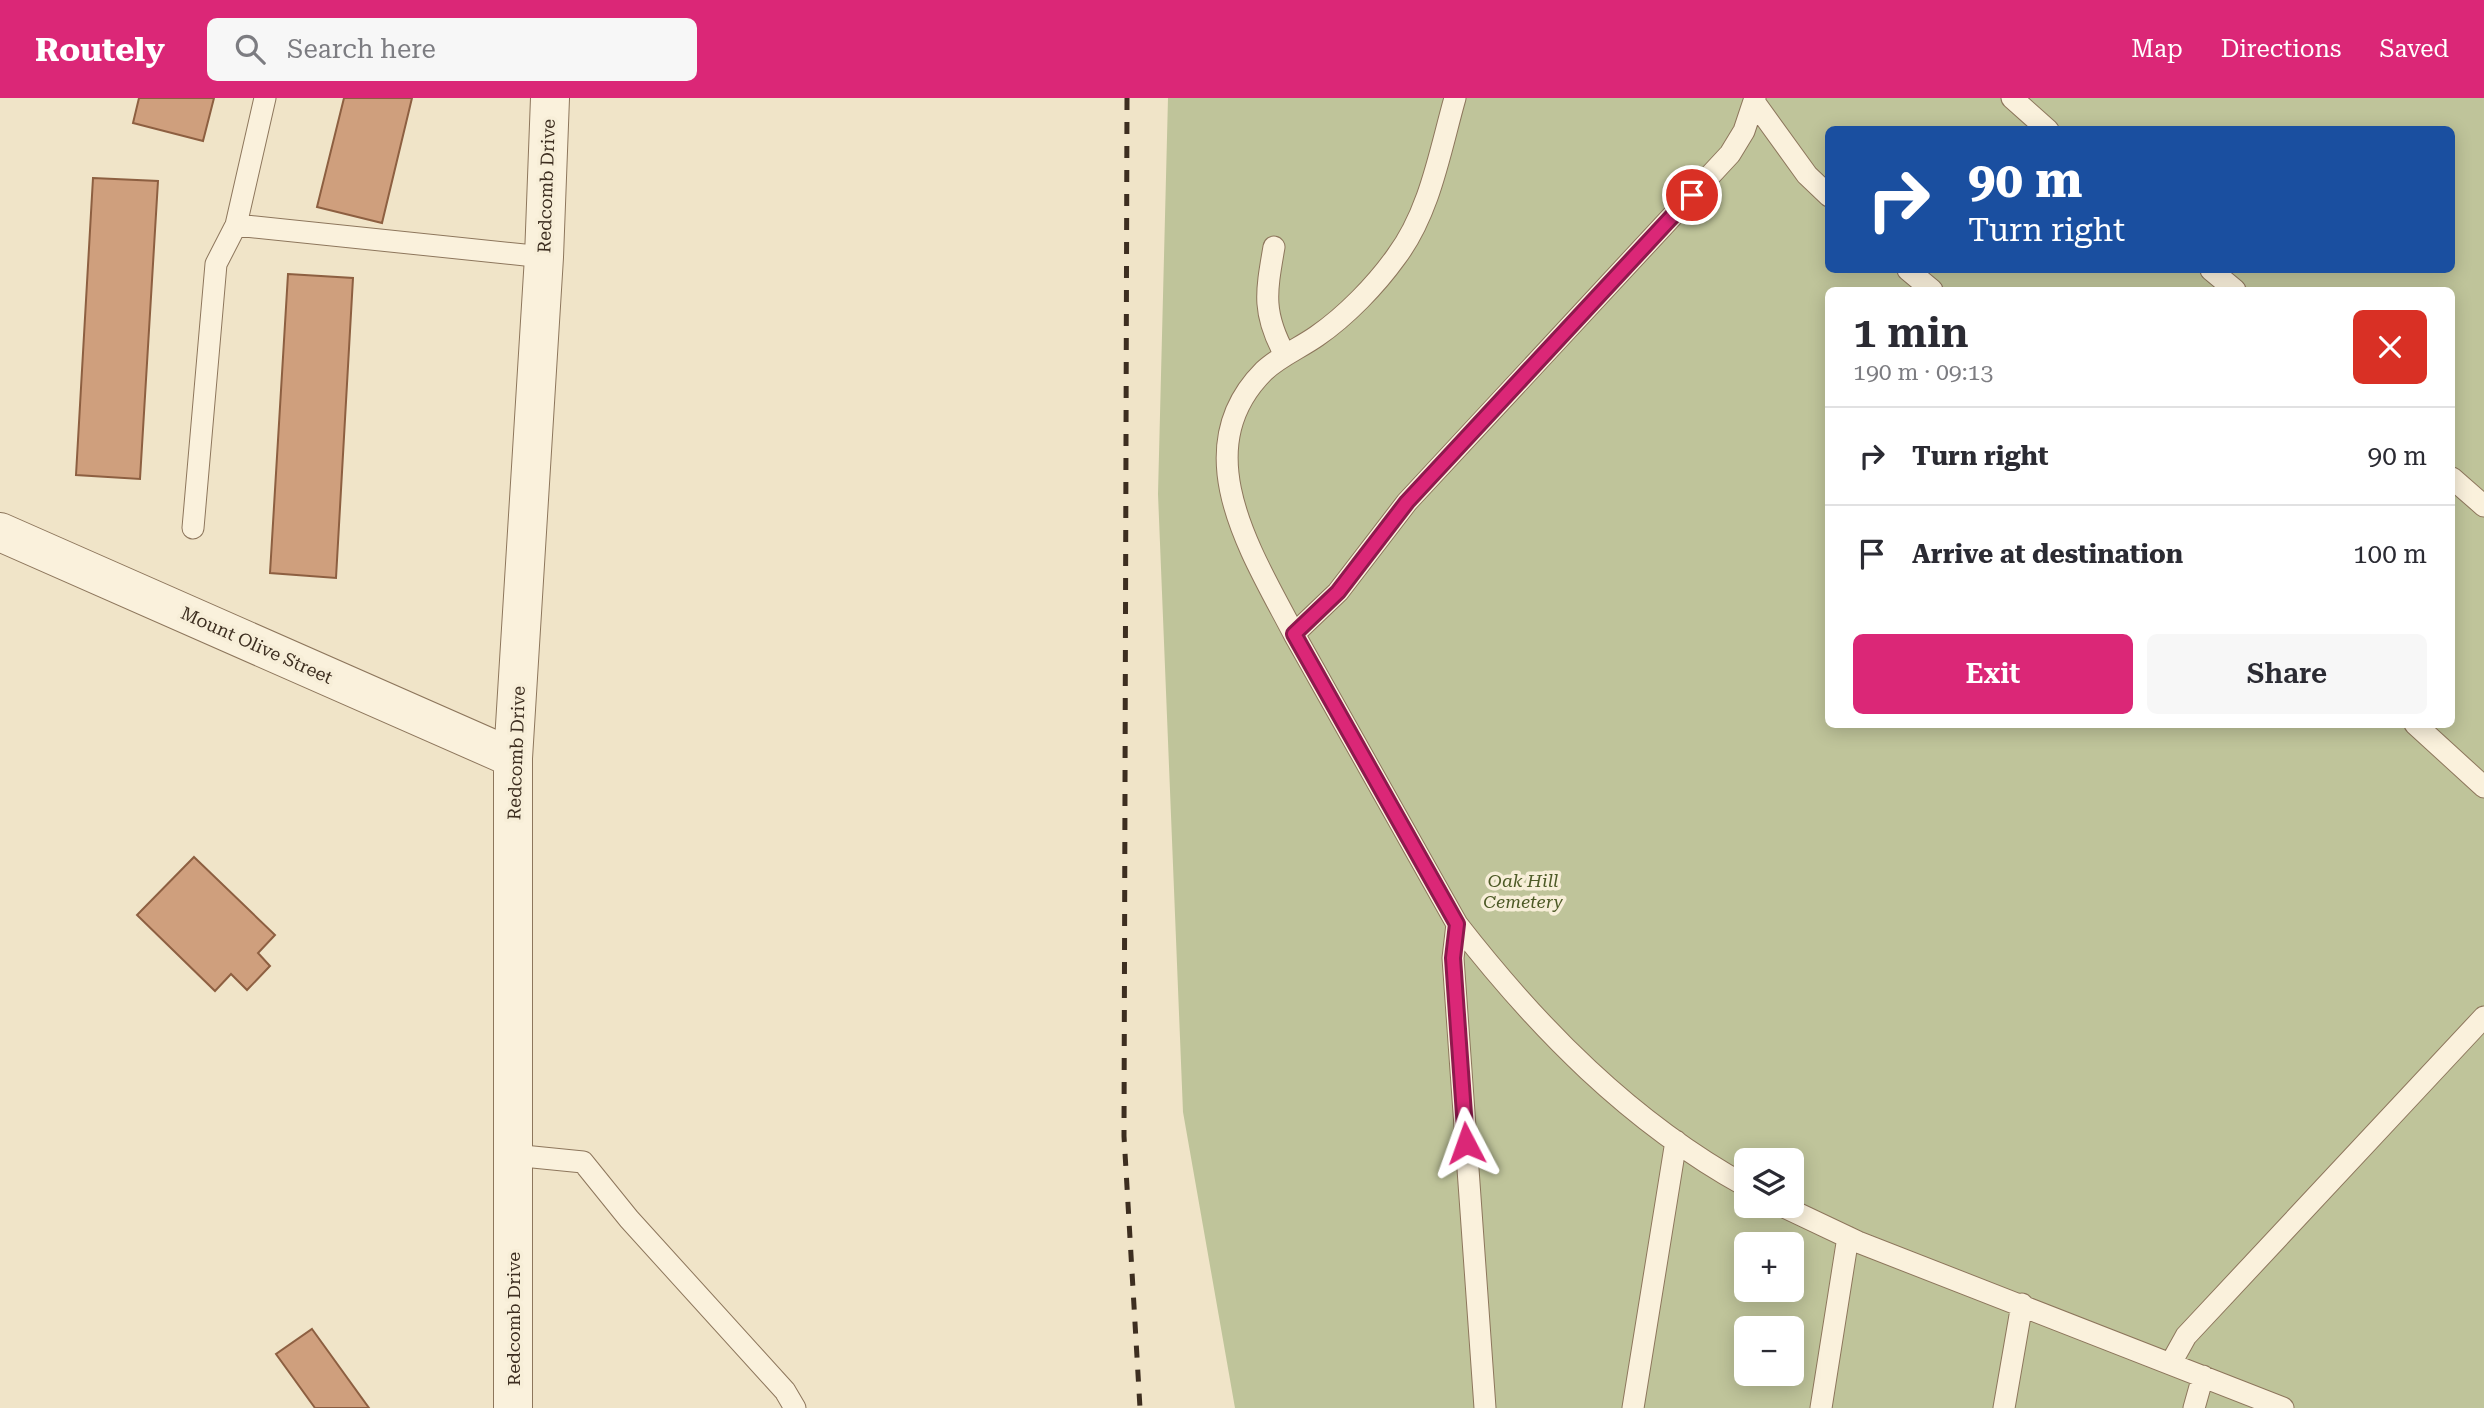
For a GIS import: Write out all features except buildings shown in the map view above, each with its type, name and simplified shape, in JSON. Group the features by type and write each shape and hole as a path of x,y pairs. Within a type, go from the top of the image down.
{"street":[{"name":"Redcomb Drive","path":"513,1408 513,758 544,257 550,98"},
{"name":"Mount Olive Street","path":"0,532 513,758"}],"lane":[{"path":"194,527 216,264 236,225 265,98"},
{"path":"1455,98 1428,191 1396,257 1331,326 1264,371 1237,411 1229,435 1226,472 1236,514 1252,552 1294,634 1457,924 1512,994 1573,1057 1676,1141 1734,1178"},
{"path":"2012,98 2044,126"},
{"path":"1294,634 1338,592 1407,502 1730,154 1755,101 1807,175 1825,192"},
{"path":"236,225 544,257"},
{"path":"1274,247 1266,309 1271,329 1285,355"},
{"path":"1912,273 1928,287"},
{"path":"2215,273 2231,287"},
{"path":"2455,481 2484,506"},
{"path":"2419,728 2484,787"},
{"path":"1457,924 1453,958 1485,1408"},
{"path":"2171,1363 2186,1336 2484,1017"},
{"path":"1633,1408 1676,1141"},
{"path":"513,1155 583,1162 629,1219 785,1391 794,1408"},
{"path":"1804,1216 1848,1237 2283,1408"},
{"path":"1821,1408 1848,1237"},
{"path":"2004,1408 2022,1304"},
{"path":"2194,1408 2203,1376"}],"green space":[{"name":"Oak Hill Cemetery","path":"1168,98 2484,98 2484,1408 1235,1408 1183,1112 1158,494"}],"railway":[{"path":"1127,98 1124,1136 1140,1408"}],"route":[{"path":"1466,1143 1453,958 1457,924 1294,634 1338,592 1407,502 1692,195"}]}
